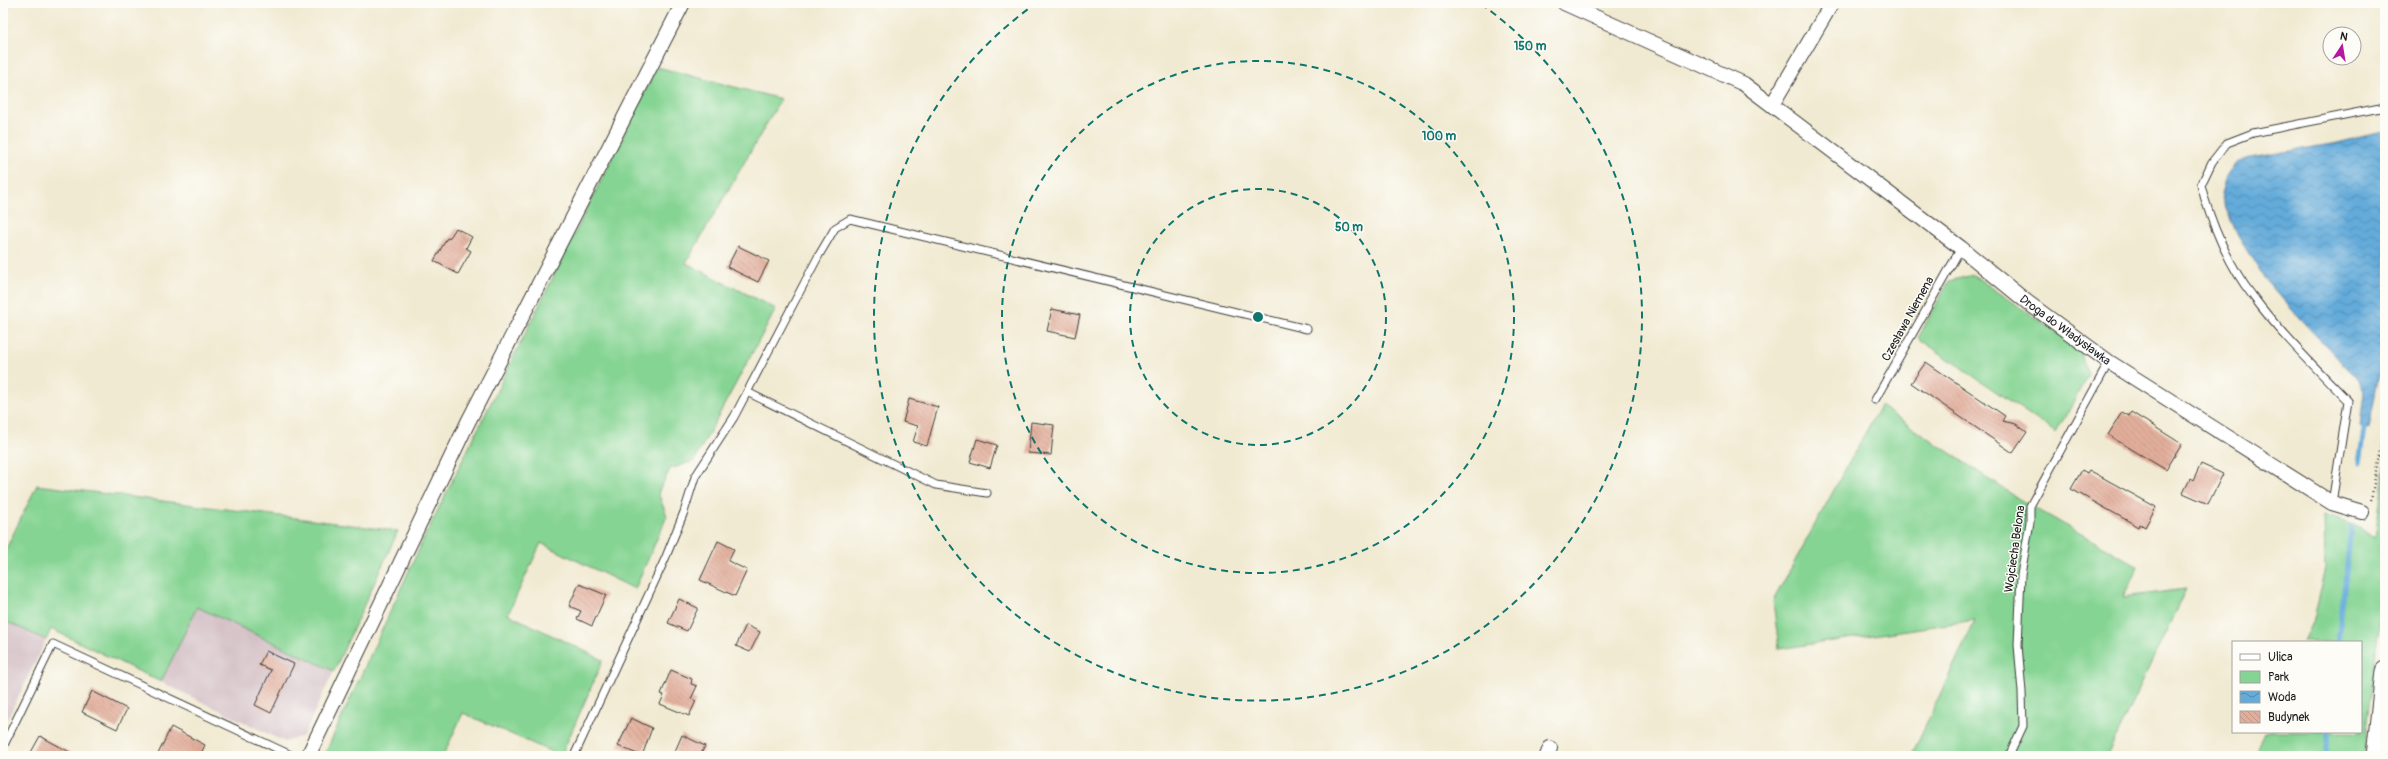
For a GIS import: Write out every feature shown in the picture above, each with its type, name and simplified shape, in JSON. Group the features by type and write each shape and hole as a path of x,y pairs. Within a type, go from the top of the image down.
{"main road":[{"path":"2376,756 2385,671"}],"street":[{"path":"308,756 468,422 683,3"},
{"name":"Droga do Władysławka","path":"1564,3 1744,84 1961,248 2027,302 2109,362 2332,503 2366,509"},
{"path":"1772,105 1832,3"}],"lane":[{"path":"2332,503 2348,401 2251,294 2220,241 2206,207 2201,185 2212,162 2227,143 2253,133 2385,107"},
{"path":"574,756 665,559 684,512 695,477 734,417 819,255 835,228 850,219 1307,329"},
{"name":"Czesława Niemena","path":"1875,400 1961,248"},
{"name":"Wojciecha Belona","path":"2009,756 2023,726 2018,646 2021,575 2030,522 2030,506 2109,362"},
{"path":"747,392 936,484 987,493"},
{"path":"3,747 53,644 293,756"}],"path":[{"path":"2366,509 2385,422"}],"shaded area":[{"path":"197,607 334,671 303,736 285,742 161,682"},
{"path":"3,620 46,640 3,728"}],"green space":[{"path":"657,67 781,99 686,263 776,309 694,461 670,469 658,493 667,516 635,589 541,543 508,614 603,660 561,756 463,713 443,756 324,756 424,538"},
{"path":"1973,275 2079,347 2088,375 2056,433 1918,338 1949,281"},
{"path":"1880,406 2019,499 2138,566 2124,597 2186,589 2107,756 1911,756 1975,620 1779,649 1773,601"},
{"path":"2385,465 2385,573 2364,756 2255,756 2265,733 2362,733 2362,641 2304,641 2313,622 2325,573 2324,515 2353,525 2375,537"},
{"path":"37,485 398,531 334,671 197,607 161,682 51,629 46,640 3,620 3,555"}],"water":[{"path":"2385,131 2385,324 2382,341 2382,358 2369,428 2364,430 2360,427 2364,391 2357,378 2301,320 2264,278 2238,236 2221,194 2225,179 2236,163 2250,158 2337,143"}],"building":[{"path":"456,228 472,237 466,248 471,251 458,274 434,261 447,238 449,239"},
{"path":"738,246 769,261 758,282 727,267"},
{"path":"1052,309 1080,315 1075,337 1047,331"},
{"path":"1926,362 2005,416 2002,421 2016,424 2027,432 2013,453 1911,383"},
{"path":"909,399 938,407 927,446 913,442 918,426 903,422"},
{"path":"2122,412 2129,416 2131,412 2182,444 2166,470 2108,435"},
{"path":"1031,422 1054,425 1051,455 1028,453"},
{"path":"977,439 997,445 990,468 970,462"},
{"path":"2201,464 2223,474 2208,504 2183,493 2190,479 2193,481"},
{"path":"2082,470 2087,473 2089,470 2156,507 2145,527 2140,524 2139,527 2071,489"},
{"path":"718,541 734,549 728,561 747,570 735,596 700,580"},
{"path":"579,584 606,595 592,626 577,619 581,611 569,606"},
{"path":"679,599 698,608 687,631 668,623"},
{"path":"746,625 760,632 750,652 736,646"},
{"path":"266,651 294,664 271,713 255,705 271,670 259,665"},
{"path":"671,670 692,679 691,684 697,686 691,699 696,701 689,716 660,704 664,695 661,694"},
{"path":"92,691 127,709 117,729 82,712"},
{"path":"631,718 652,728 642,756 618,746"},
{"path":"171,727 205,745 200,756 157,756"},
{"path":"682,735 705,746 700,756 673,756"},
{"path":"40,736 77,756 29,756"}],"waterway":[{"path":"2359,463 2364,430"},
{"path":"2338,641 2351,528"},
{"path":"2326,756 2329,733"}]}
